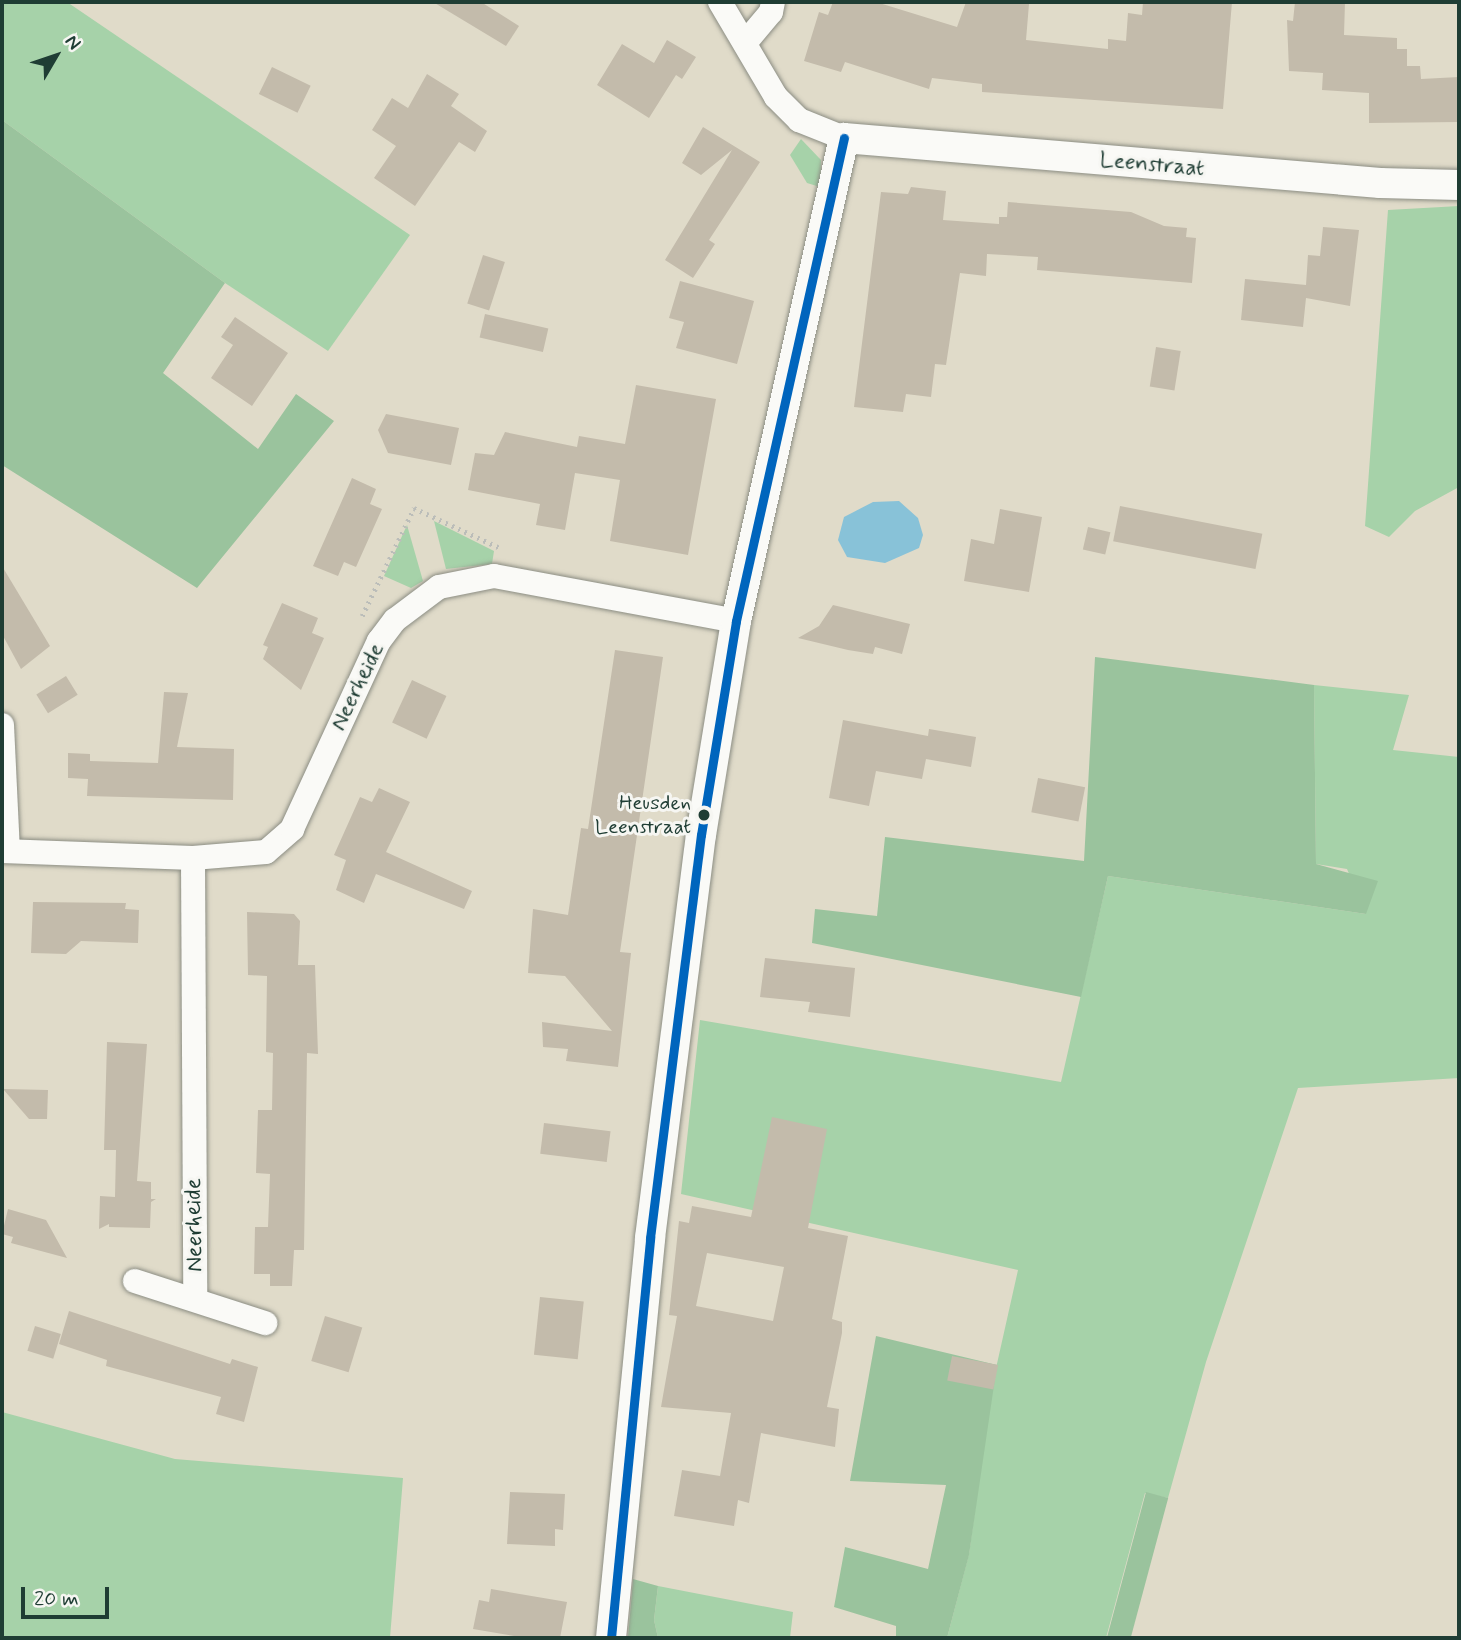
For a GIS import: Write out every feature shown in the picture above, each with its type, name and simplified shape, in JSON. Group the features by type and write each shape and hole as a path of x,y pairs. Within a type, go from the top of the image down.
{"street":[{"path":"611,1638 650,1238 692,898 736,621 844,138 799,120 776,97 720,2"},
{"path":"745,43 771,12 773,2"},
{"name":"Leenstraat","path":"844,138 1380,183 1459,185"},
{"name":"Neerheide","path":"2,725 5,851 193,858 248,857 284,840 364,666 394,620 439,587 494,576 736,621"},
{"name":"Neerheide","path":"193,858 195,1297"},
{"name":"Neerheide","path":"135,1281 195,1297 265,1323"}],"path":[{"path":"364,666 350,640 414,508 505,551"}],"green space":[{"path":"2,2 67,2 410,235 328,351 225,283 2,120"},
{"path":"2,120 225,283 163,373 258,449 296,394 334,421 197,588 2,465"},
{"path":"801,139 821,160 820,187 807,183 790,155"},
{"path":"1459,206 1459,487 1415,511 1389,537 1365,526 1388,210"},
{"path":"434,521 494,551 492,564 446,569"},
{"path":"407,525 423,581 411,588 384,576"},
{"path":"1095,657 1314,685 1316,864 1378,881 1366,914 1108,876 1081,997 812,943 815,909 877,916 885,837 1084,861"},
{"path":"1314,685 1409,695 1393,750 1459,757 1459,1078 1298,1088 1206,1362 1168,1498 1145,1493 1106,1638 947,1638 969,1554 992,1386 1018,1270 681,1194 700,1020 1061,1082 1108,876 1366,914 1347,869 1316,864"},
{"path":"876,1336 997,1365 969,1555 947,1638 896,1638 896,1626 834,1607 845,1547 928,1569 946,1485 850,1481"},
{"path":"2,1412 175,1459 403,1478 390,1638 2,1638"},
{"path":"1146,1492 1168,1498 1131,1638 1107,1638"},
{"path":"633,1579 658,1586 654,1620 658,1638 628,1638"},
{"path":"658,1586 793,1612 790,1638 658,1638 654,1620"}],"water":[{"path":"899,501 918,518 923,535 919,548 885,563 847,557 838,540 844,517 873,502"}],"building":[{"path":"433,2 481,2 519,26 506,46"},
{"path":"833,2 876,2 957,27 966,2 1029,4 1026,40 1108,49 1108,39 1126,41 1128,13 1142,15 1143,2 1232,2 1223,109 982,92 982,84 932,78 929,89 845,62 841,72 804,61 819,12 828,15"},
{"path":"1295,2 1345,2 1344,35 1397,38 1397,49 1407,49 1407,66 1420,66 1421,79 1459,77 1459,122 1369,123 1369,93 1322,90 1323,73 1289,71 1287,20 1293,21"},
{"path":"667,40 696,57 682,79 676,75 649,118 597,85 622,44 654,63"},
{"path":"272,67 311,86 297,113 259,94"},
{"path":"427,74 459,94 451,106 487,131 475,152 459,142 415,206 374,178 396,146 372,130 392,98 408,108"},
{"path":"703,127 760,162 709,240 715,244 693,278 665,260 732,150 701,175 682,163"},
{"path":"911,187 946,191 943,220 999,224 999,217 1007,217 1008,202 1131,212 1164,226 1187,228 1186,237 1196,238 1192,283 1037,270 1038,257 987,254 986,276 960,273 946,365 935,364 931,397 906,394 903,412 854,407 881,192 908,194"},
{"path":"1323,227 1359,230 1350,306 1306,298 1303,327 1241,320 1245,279 1306,285 1308,255 1320,256"},
{"path":"483,255 505,262 489,311 467,304"},
{"path":"680,281 754,301 737,364 676,348 684,322 669,318"},
{"path":"485,314 548,329 543,352 480,337"},
{"path":"235,317 288,353 252,406 211,378 233,345 221,337"},
{"path":"1156,347 1181,351 1174,390 1150,387"},
{"path":"636,385 716,399 688,555 610,541 620,480 575,473 565,530 536,525 540,504 468,490 475,453 494,455 505,432 577,447 579,436 625,444"},
{"path":"386,414 459,428 451,465 388,453 378,430"},
{"path":"352,478 376,489 370,504 382,509 356,567 344,562 338,576 313,566"},
{"path":"1120,506 1262,534 1255,569 1113,541"},
{"path":"1000,509 1042,517 1029,592 964,581 971,539 994,544"},
{"path":"1088,527 1110,532 1105,555 1083,549"},
{"path":"2,566 50,646 21,669 2,634"},
{"path":"282,603 318,618 312,633 324,638 301,690 263,659 268,647 263,645"},
{"path":"833,605 910,624 902,654 875,647 873,654 798,638 819,626"},
{"path":"615,650 663,657 620,952 631,953 618,1067 566,1061 568,1049 543,1047 542,1022 612,1031 565,976 528,973 533,909 568,915 581,828 588,829"},
{"path":"66,676 78,695 48,713 36,695"},
{"path":"412,680 446,696 427,739 392,723"},
{"path":"164,692 188,693 177,747 234,749 233,800 87,796 88,779 68,778 68,753 90,754 90,761 158,763"},
{"path":"843,720 928,736 929,729 976,737 971,767 926,759 922,779 876,771 869,806 829,798"},
{"path":"1038,778 1085,787 1078,822 1031,812"},
{"path":"379,788 410,802 386,852 472,891 464,909 376,874 364,903 336,890 346,860 334,855 360,797 372,802"},
{"path":"33,902 126,903 125,909 139,910 138,943 81,941 66,954 31,953"},
{"path":"247,912 294,914 300,921 298,965 315,965 318,1054 307,1053 304,1250 294,1250 292,1286 270,1286 270,1274 254,1274 255,1227 268,1227 270,1174 256,1173 258,1110 272,1110 273,1053 266,1052 267,976 248,975"},
{"path":"765,958 855,968 850,1017 808,1012 810,1002 760,997"},
{"path":"107,1042 147,1044 137,1181 151,1182 151,1199 156,1199 151,1202 150,1228 109,1227 109,1224 99,1229 100,1196 115,1197 116,1150 104,1150"},
{"path":"3,1089 48,1090 47,1119 29,1119"},
{"path":"772,1117 827,1129 808,1228 848,1236 832,1319 842,1322 827,1407 839,1409 835,1447 761,1433 749,1503 738,1500 734,1526 674,1516 682,1470 720,1476 731,1413 661,1407 677,1316 669,1315 679,1221 689,1223 692,1206 751,1217","holes":["707,1253 784,1267 773,1321 696,1306"]},
{"path":"544,1123 611,1131 607,1162 540,1154"},
{"path":"8,1209 46,1220 67,1258 11,1243 13,1237 2,1234"},
{"path":"540,1297 584,1302 578,1359 534,1355"},
{"path":"69,1311 230,1364 232,1359 258,1367 244,1422 216,1414 221,1397 106,1366 107,1360 59,1344"},
{"path":"325,1316 362,1327 349,1372 311,1361"},
{"path":"35,1326 61,1334 53,1359 27,1351"},
{"path":"952,1356 998,1365 993,1390 947,1381"},
{"path":"510,1492 565,1494 563,1530 555,1529 555,1546 507,1544"},
{"path":"491,1589 567,1602 560,1638 526,1638 473,1629 479,1600 489,1602"}],"transit line":[{"path":"611,1638 650,1238 701,835 736,621 844,138"}],"place":[{"name":"Heusden Leenstraat","path":"704,815"}]}
